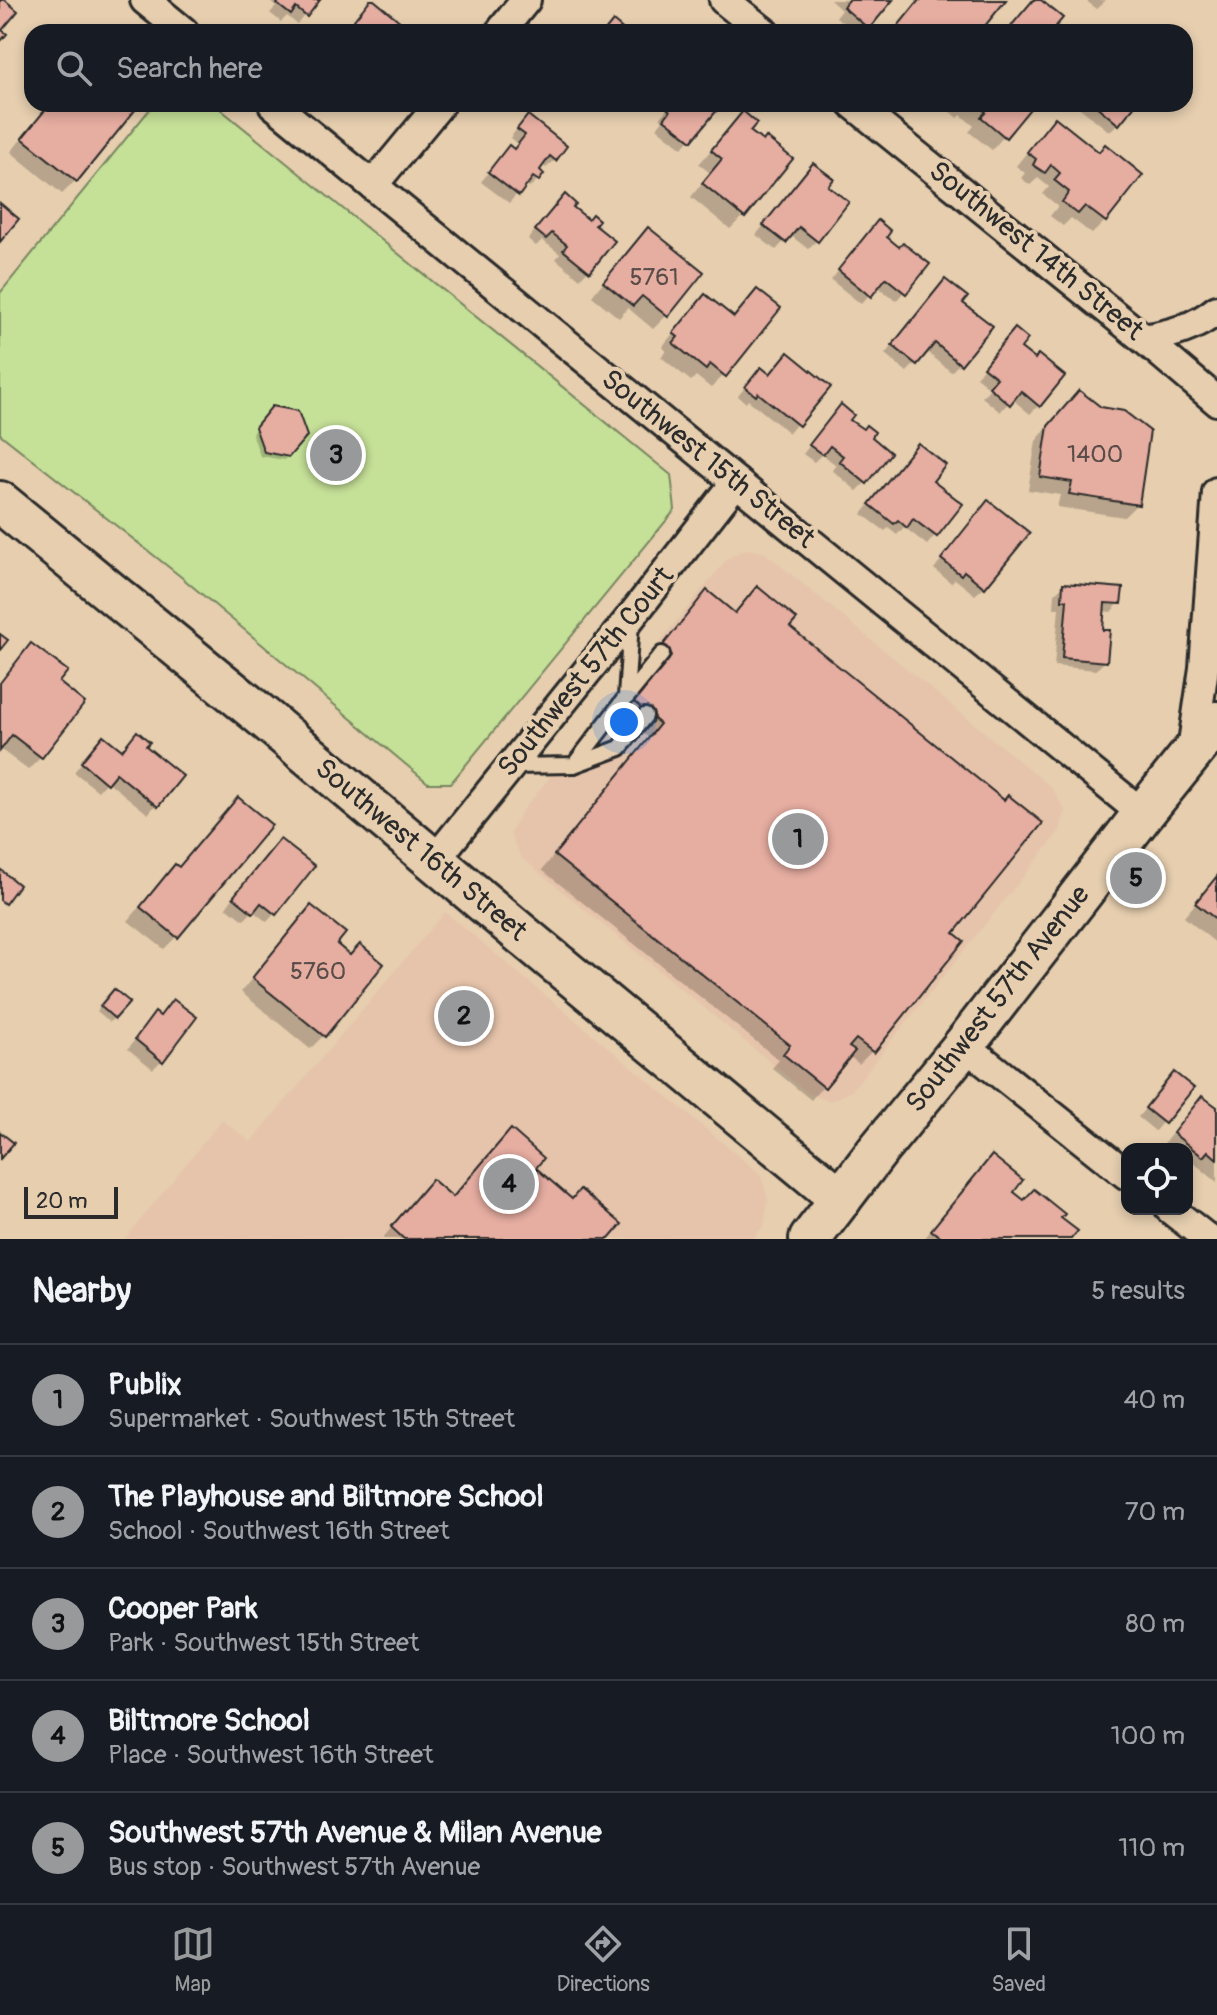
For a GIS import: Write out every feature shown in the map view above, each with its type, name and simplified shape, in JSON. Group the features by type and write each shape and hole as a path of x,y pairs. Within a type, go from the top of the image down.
{"street":[{"path":"145,0 174,24"},
{"path":"506,24 526,0"},
{"path":"724,0 754,24"},
{"name":"Southwest 15th Street","path":"283,112 1143,814"},
{"path":"373,185 433,112"},
{"name":"Southwest 14th Street","path":"863,112 1217,401"},
{"path":"1144,339 1191,327 1217,310"},
{"name":"Southwest 57th Court","path":"435,860 736,482"},
{"path":"1192,753 1202,681 1217,492"},
{"name":"Southwest 16th Street","path":"0,502 841,1199"},
{"name":"Southwest 57th Avenue","path":"810,1239 1217,722"},
{"path":"964,1045 1121,1170"},
{"path":"1178,1215 1208,1239"}],"lane":[{"path":"626,697 631,617"},
{"path":"574,765 662,654"},
{"path":"511,766 574,765 620,748 645,716"}],"shaded area":[{"path":"746,549 765,553 1051,787 1065,810 1060,831 851,1091 830,1101 809,1094 522,858 510,834 520,814 728,558"},
{"path":"445,912 760,1174 768,1199 764,1225 753,1239 125,1239 222,1120 251,1142"}],"green space":[{"path":"147,112 224,112 671,475 675,510 451,783 428,783 180,576 0,434 0,293"}],"building":[{"path":"0,0 5,0 18,11 2,30 7,34 0,42"},
{"path":"280,0 320,0 307,17 296,8 291,15 277,4"},
{"path":"370,0 374,0 403,24 357,24 354,20"},
{"path":"849,0 893,0 873,24 863,24 843,7"},
{"path":"919,0 1006,0 986,24 900,24"},
{"path":"1033,0 1041,0 1063,18 1058,24 1013,24"},
{"path":"43,112 134,112 77,182 22,138"},
{"path":"669,112 716,112 692,141 664,119"},
{"path":"744,112 757,123 750,131 763,141 766,137 793,159 745,218 702,183 722,159 711,150"},
{"path":"986,112 1027,112 1006,138 981,117"},
{"path":"1104,112 1130,112 1119,125"},
{"path":"528,115 567,146 556,161 550,156 540,170 544,174 539,181 533,177 519,196 488,172 509,145 514,149 525,135 517,129"},
{"path":"1055,117 1099,152 1105,144 1143,175 1106,222 1085,206 1078,214 1062,202 1069,192 1054,180 1060,173 1051,165 1045,173 1033,165 1036,159 1027,152"},
{"path":"813,163 834,179 828,186 849,202 818,242 799,227 786,243 763,225"},
{"path":"565,194 576,204 573,207 588,219 592,214 599,220 595,225 615,241 590,272 563,250 567,245 552,233 546,239 535,230"},
{"path":"0,203 19,219 0,242"},
{"path":"878,220 891,231 887,237 899,247 903,243 930,264 906,294 886,278 871,297 838,270"},
{"path":"648,227 704,272 668,317 642,296 633,306 603,282"},
{"path":"945,279 968,297 963,303 993,326 961,365 935,343 917,365 892,345"},
{"path":"757,289 781,308 726,377 710,364 706,370 673,343 678,337 673,333 705,294 734,317"},
{"path":"1015,328 1028,339 1021,348 1035,359 1038,354 1065,376 1040,407 1021,391 1010,405 989,387 997,378 983,367"},
{"path":"788,352 831,387 799,426 758,393 756,396 745,387 761,367 770,374"},
{"path":"1079,390 1101,407 1124,411 1150,431 1139,505 1069,494 1072,482 1040,477 1048,426"},
{"path":"841,404 854,415 850,420 863,429 866,425 875,432 872,437 891,453 867,484 839,461 843,456 830,446 823,455 809,445"},
{"path":"272,406 298,411 307,436 289,457 264,452 255,427"},
{"path":"918,443 946,465 933,481 963,504 937,537 913,519 907,528 898,520 894,524 869,504"},
{"path":"988,500 1030,533 985,588 964,571 961,575 941,559"},
{"path":"1063,583 1123,588 1121,604 1105,603 1103,630 1110,630 1107,662 1062,658 1067,600 1062,600"},
{"path":"757,586 797,619 790,627 1004,800 1008,795 1043,823 954,933 964,941 874,1053 856,1039 849,1047 855,1051 825,1088 783,1054 790,1045 554,855 660,724 634,702 670,657 660,649 707,590 735,613"},
{"path":"0,634 8,640 0,650"},
{"path":"31,643 68,671 59,682 85,703 42,758 12,735 0,751 0,683"},
{"path":"137,731 150,742 146,746 183,776 158,807 116,773 107,784 81,762 103,735 122,750"},
{"path":"238,797 272,825 178,938 140,907 175,864 179,867"},
{"path":"280,839 315,866 276,915 261,903 253,913 233,897"},
{"path":"0,869 19,885 5,904 0,900"},
{"path":"1217,876 1217,920 1195,903"},
{"path":"311,905 346,933 337,944 350,955 360,944 384,964 325,1037 252,978"},
{"path":"114,989 130,1002 115,1019 100,1006"},
{"path":"173,999 197,1017 163,1062 135,1039 155,1012 160,1016"},
{"path":"1174,1072 1194,1088 1165,1124 1145,1108"},
{"path":"1202,1096 1217,1107 1217,1159 1208,1151 1203,1157 1193,1149 1193,1143 1186,1143 1173,1133"},
{"path":"511,1129 544,1158 536,1168 572,1199 580,1189 622,1224 609,1239 404,1239 391,1227 432,1179 453,1197"},
{"path":"0,1132 14,1143 0,1159"},
{"path":"992,1155 1023,1180 1014,1192 1024,1200 1034,1189 1065,1214 1061,1218 1078,1231 1071,1239 943,1239 931,1230"}],"place":[{"name":"Cooper Park","path":"336,455"},
{"name":"Publix","path":"798,839"},
{"name":"Southwest 57th Avenue & Milan Avenue","path":"1136,878"},
{"name":"The Playhouse and Biltmore School","path":"464,1016"},
{"name":"Biltmore School","path":"509,1184"}]}
